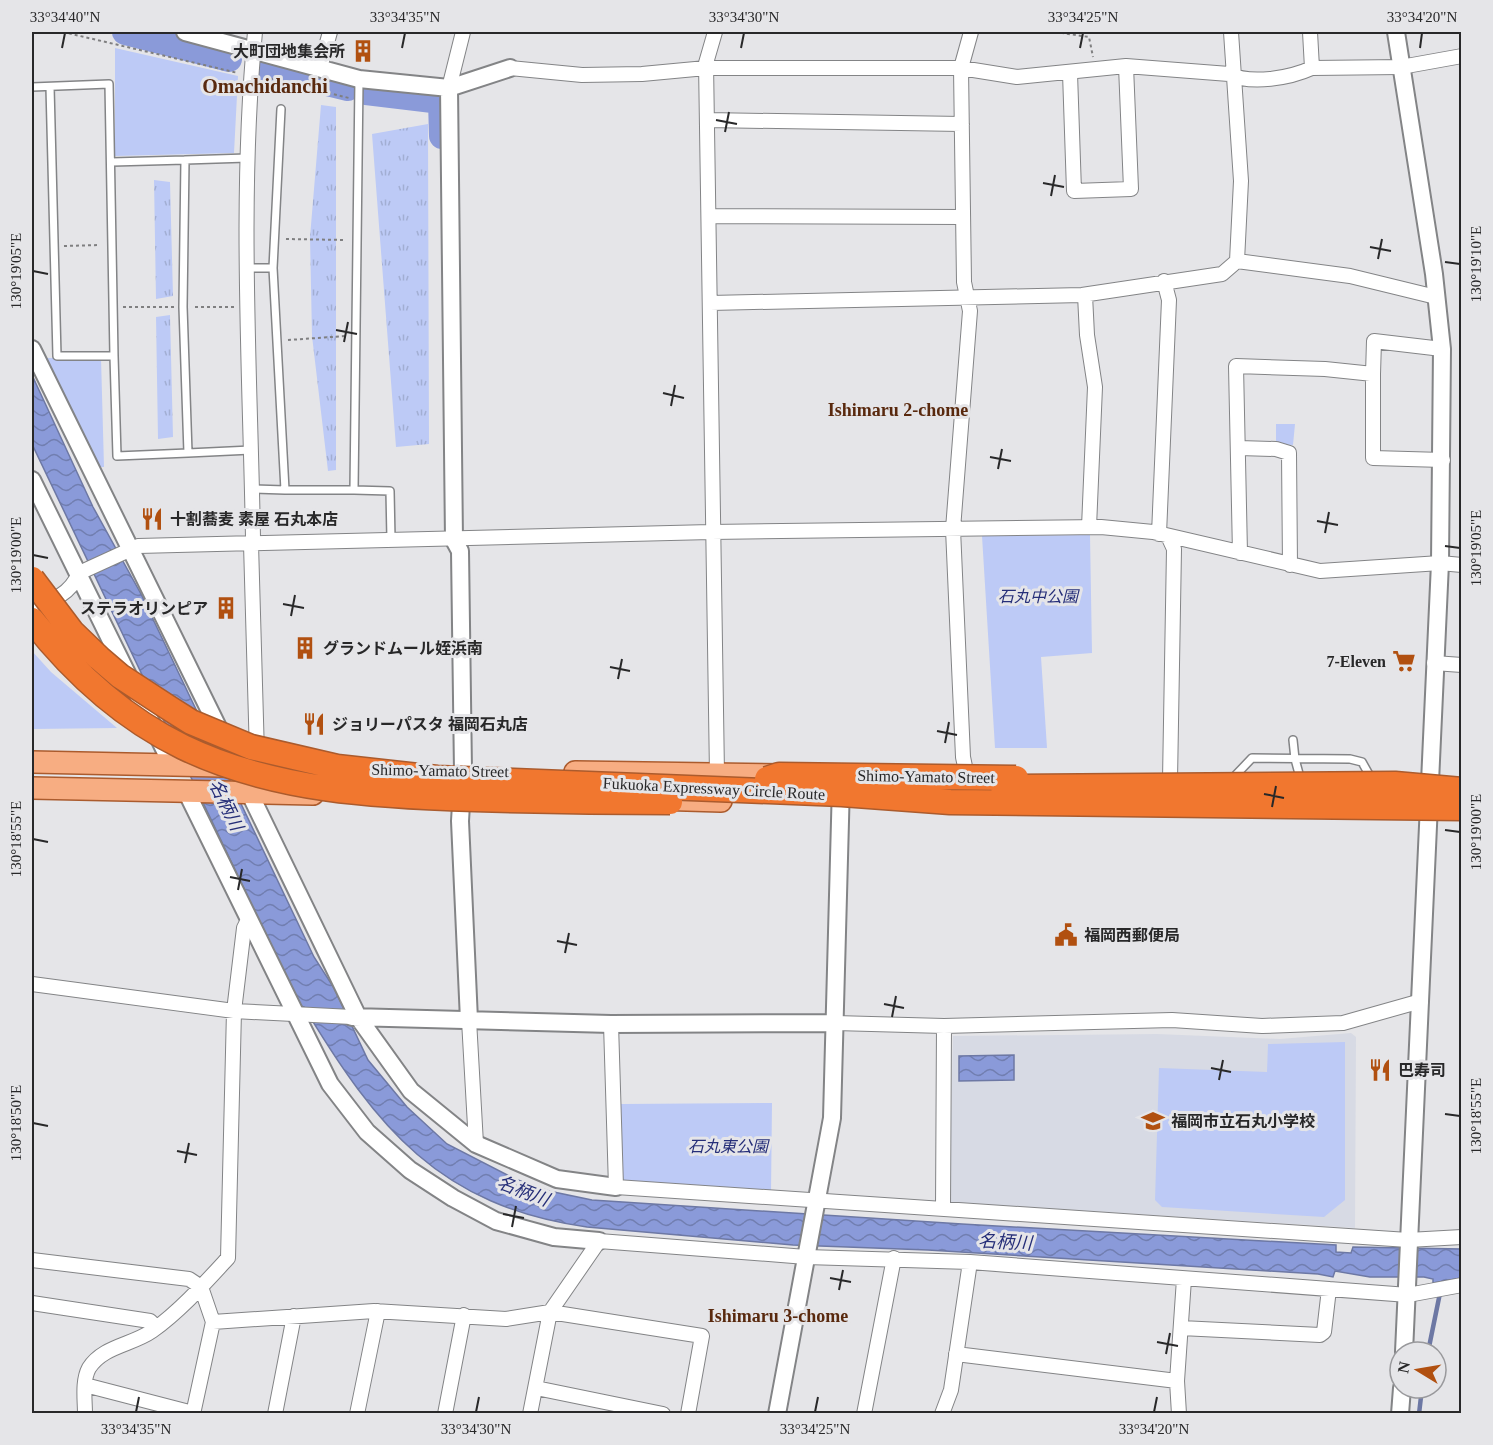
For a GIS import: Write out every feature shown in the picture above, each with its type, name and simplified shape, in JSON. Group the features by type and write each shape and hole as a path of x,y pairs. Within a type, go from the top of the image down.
{"highway":[{"name":"Fukuoka Expressway Circle Route","path":"32,579 72,632 120,676 191,722 251,747 337,767 426,777 841,791 950,802 1461,812"},
{"name":"Fukuoka Expressway Circle Route","path":"32,620 76,670 129,715 183,747 244,770 286,781 390,797 1461,812"},
{"path":"695,802 779,776 1016,778"},
{"path":"841,791 1071,785 1395,784 1461,788"}],"main road":[{"name":"Shimo-Yamato Street","path":"32,762 248,768 717,774 841,791 967,776 1461,788"},
{"name":"Shimo-Yamato Street","path":"32,788 187,793 461,796 841,791 1168,811 1427,814"},
{"path":"1427,814 1461,812"}],"street":[{"path":"185,32 254,40 320,68 359,80 449,88 510,68 582,75 642,74 706,68 961,68 1017,76 1070,73 1126,66 1233,76 1239,80 1296,75 1312,68 1401,67 1461,57"},
{"path":"320,68 330,32"},
{"path":"463,32 449,88 454,540 460,551 463,771 461,796 476,1144"},
{"path":"715,32 706,68 711,532 717,774"},
{"path":"967,776 963,757 952,529 970,311 964,282 961,68 971,32"},
{"path":"710,303 1085,295 1164,281 1222,274 1237,261 1241,181 1232,32"},
{"path":"1310,32 1312,68"},
{"path":"1396,32 1442,349 1443,460 1405,1340"},
{"path":"248,768 250,544 253,538 247,158 250,73 254,40"},
{"path":"1070,73 1074,191 1131,189 1126,66"},
{"path":"707,120 962,124"},
{"path":"709,216 963,217"},
{"path":"1237,261 1350,276 1436,297"},
{"path":"1164,281 1169,300 1164,535 1173,549 1170,780"},
{"path":"1085,295 1087,335 1095,387 1089,527"},
{"path":"1442,349 1374,341 1373,458 1443,460"},
{"path":"32,349 129,549 248,768"},
{"path":"1240,553 1236,366 1325,369 1373,374"},
{"path":"1239,448 1276,449 1290,453 1290,565"},
{"path":"32,480 172,765"},
{"path":"32,604 46,603 58,597 75,583 79,573 138,546 391,539 454,540 711,532 1089,527 1164,535 1320,572 1440,563 1461,565"},
{"path":"1434,663 1461,665"},
{"path":"777,1413 832,1118 841,791"},
{"path":"187,793 248,920 299,1014 330,1084 367,1132 410,1170 453,1198 496,1221 554,1237 806,1257 970,1262 1408,1294 1461,1286"},
{"path":"250,794 355,1017 411,1091 476,1144 557,1179 616,1187 817,1202 943,1208 1408,1240 1461,1237"},
{"path":"85,1413 85,1385 89,1368 106,1352 156,1327 201,1287 228,1258 234,1011 244,928 248,920"},
{"path":"32,984 234,1011 355,1017 611,1024 835,1023 944,1026 1172,1020 1262,1026 1343,1023 1421,1001"},
{"path":"611,1024 616,1187"},
{"path":"943,1208 944,1026"},
{"path":"531,1413 550,1312 599,1241"},
{"path":"864,1413 894,1258"},
{"path":"32,1260 189,1279 201,1287 213,1322 193,1413 85,1385"},
{"path":"942,1413 951,1390 970,1262"},
{"path":"1179,1413 1177,1381 1184,1279"},
{"path":"1180,1328 1320,1335 1324,1332 1329,1289"},
{"path":"32,1304 150,1321 156,1327"},
{"path":"213,1322 378,1311 506,1319 550,1312 702,1336 688,1413"},
{"path":"357,1413 378,1311"},
{"path":"445,1413 464,1315"},
{"path":"275,1413 294,1316"},
{"path":"956,1354 1177,1381"},
{"path":"536,1388 612,1409 663,1413"}],"lane":[{"path":"354,490 359,80"},
{"path":"32,87 109,84 117,456 252,450"},
{"path":"50,87 57,356 114,357"},
{"path":"280,109 273,268 285,490"},
{"path":"112,162 247,158"},
{"path":"185,160 183,307 188,453"},
{"path":"249,268 273,268"},
{"path":"252,489 390,491 391,539"},
{"path":"1293,740 1295,759 1302,784"},
{"path":"1229,782 1252,758 1350,759 1362,762 1376,786"}],"path":[{"path":"63,32 241,74 250,73 358,100"},
{"path":"1055,32 1089,38 1096,70"},
{"path":"274,238 357,240"},
{"path":"54,247 112,244"},
{"path":"277,341 356,335"}],"shaded area":[{"name":"福岡市立石丸小学校","path":"1351,1033 1356,1037 1355,1228 949,1202 953,1036 1157,1034 1280,1039"}],"green space":[{"path":"115,48 238,76 234,153 115,156"},
{"path":"321,105 336,107 336,470 328,471 312,336 310,237"},
{"path":"428,124 429,444 396,447 372,134"},
{"path":"154,180 170,182 173,296 156,299"},
{"path":"170,315 173,437 158,439 156,317"},
{"path":"45,358 101,358 104,467 94,467"},
{"path":"1276,424 1295,424 1293,445 1276,444"},
{"name":"石丸中公園","path":"1090,535 1092,653 1041,657 1047,748 995,748 982,536"},
{"path":"32,651 51,672 117,728 32,729"},
{"path":"1345,1042 1345,1200 1324,1217 1162,1207 1155,1200 1159,1068 1267,1072 1268,1044"},
{"name":"石丸東公園","path":"772,1103 771,1193 622,1181 621,1104"}],"water":[{"name":"名柄川","path":"32,375 93,507 141,594 314,957 334,988 368,1060 407,1107 447,1144 515,1179 549,1191 592,1200 1336,1245 1336,1252 1351,1253 1353,1247 1461,1249 1461,1278 1433,1283 1433,1279 1424,1277 1370,1277 1335,1271 1333,1277 1318,1274 928,1250 793,1245 587,1227 535,1216 491,1201 452,1180 417,1154 387,1124 358,1089 304,1007 300,1006 32,444"},
{"path":"1014,1055 1014,1080 959,1081 959,1056"}],"waterway":[{"path":"125,32 229,59"},
{"path":"262,67 348,88"},
{"path":"366,92 441,101 442,136"},
{"path":"1430,1340 1440,1293"},
{"path":"1419,1414 1421,1400"}],"place":[{"name":"大町団地集会所","path":"363,51"},
{"name":"十割蕎麦 素屋 石丸本店","path":"152,519"},
{"name":"ステラオリンピア","path":"226,608"},
{"name":"グランドムール姪浜南","path":"305,648"},
{"name":"7-Eleven","path":"1404,661"},
{"name":"ジョリーパスタ 福岡石丸店","path":"314,724"},
{"name":"福岡西郵便局","path":"1066,935"},
{"name":"巴寿司","path":"1380,1070"},
{"name":"福岡市立石丸小学校","path":"1153,1121"}],"district":[{"name":"Omachidanchi","path":"265,86"},
{"name":"Ishimaru 2-chome","path":"898,410"},
{"name":"Ishimaru 3-chome","path":"778,1316"}]}
